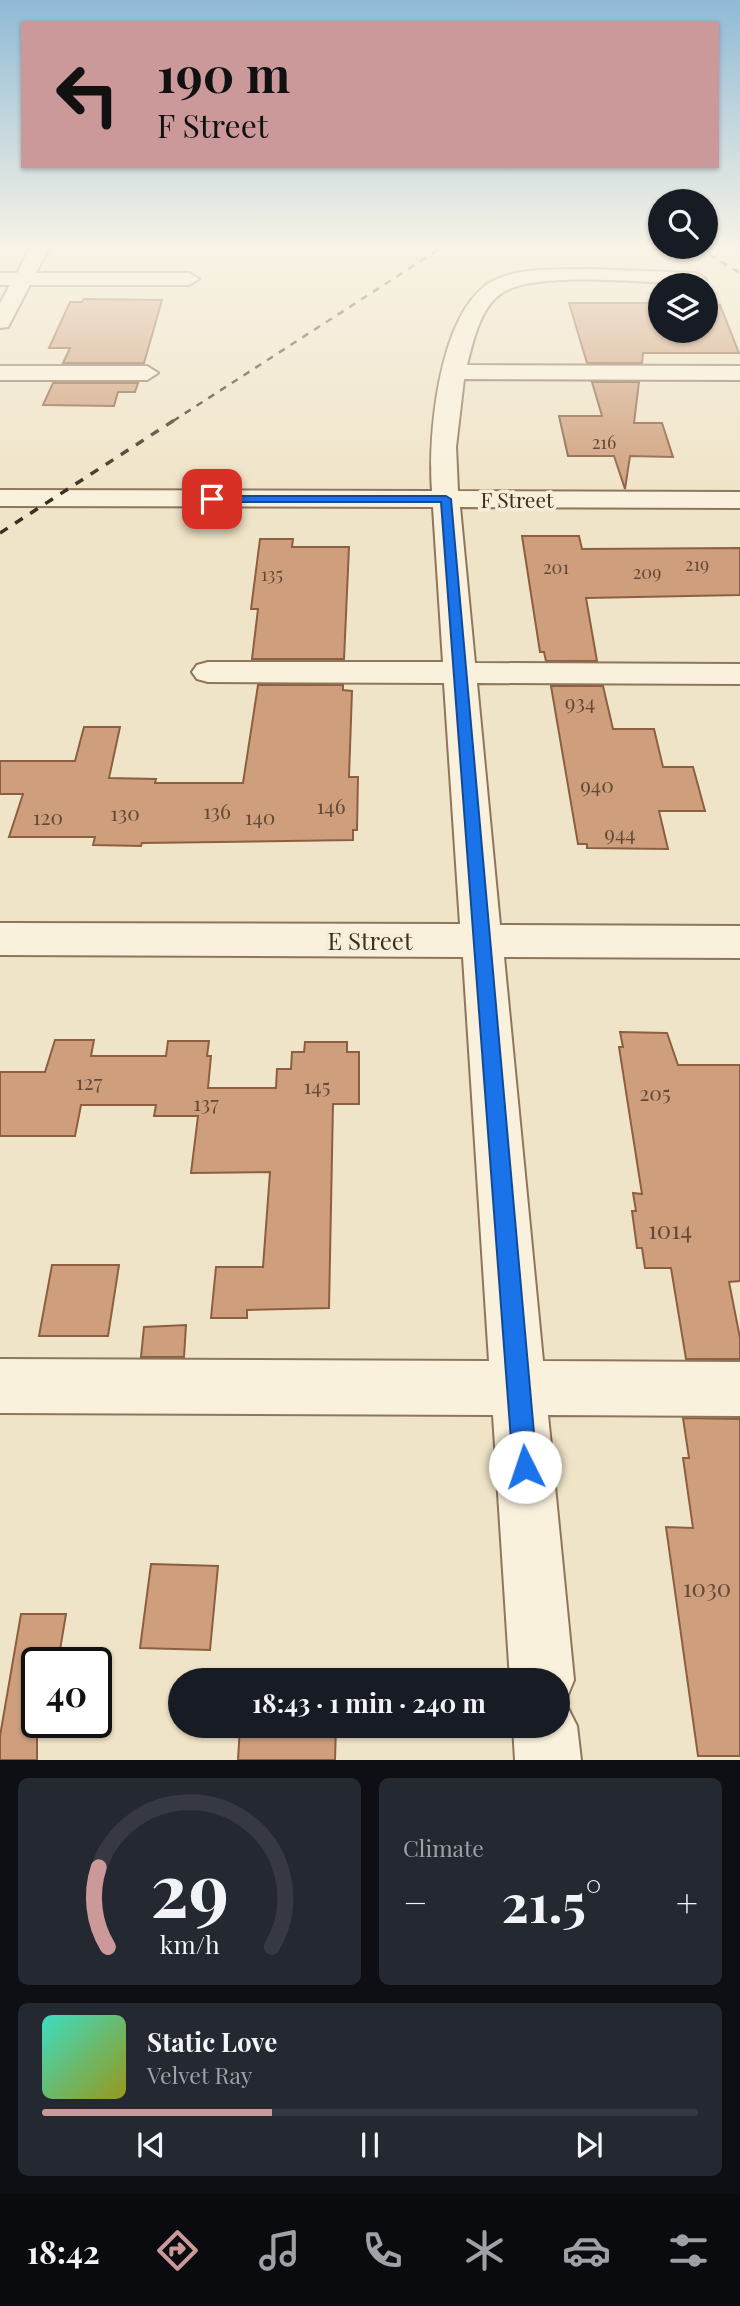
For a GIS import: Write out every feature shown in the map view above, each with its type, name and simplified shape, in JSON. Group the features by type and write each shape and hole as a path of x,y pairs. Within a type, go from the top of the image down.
{"street":[{"path":"470,328 453,372 444,428 446,499 541,1668"},
{"path":"453,372 740,373"},
{"path":"0,373 146,373"},
{"name":"F Street","path":"0,498 740,500"},
{"path":"208,672 740,674"},
{"name":"E Street","path":"0,939 740,942"},
{"path":"0,1386 740,1389"},
{"path":"546,1738 548,1760"}],"building":[{"path":"58,328 154,328 144,363 63,363 70,348 49,348"},
{"path":"577,328 648,328 648,343 718,343 718,328 729,328 739,353 643,353 642,363 587,363"},
{"path":"592,382 639,382 634,423 662,423 673,457 630,456 625,489 614,456 568,456 559,416 602,416"},
{"path":"53,383 138,383 135,392 118,392 114,406 43,405"},
{"path":"522,536 579,536 582,549 740,548 740,595 586,598 597,661 546,661 544,652 540,652"},
{"path":"260,539 293,539 292,547 349,547 344,659 252,659 258,609 251,609"},
{"path":"258,685 343,685 343,690 352,691 349,777 358,777 357,830 353,830 353,840 142,843 141,846 93,845 95,837 9,837 23,794 0,794 0,761 75,761 84,727 120,727 109,778 156,779 155,783 243,783"},
{"path":"551,686 603,686 613,729 654,729 663,767 693,767 705,811 659,811 668,849 587,848 587,844 578,844"},
{"path":"620,1032 667,1033 678,1065 740,1065 740,1281 729,1282 740,1338 740,1359 686,1359 671,1268 645,1268 642,1248 637,1248 632,1211 636,1211 633,1193 642,1194 619,1047 623,1047"},
{"path":"55,1040 94,1040 91,1056 166,1056 168,1041 209,1041 207,1056 211,1056 208,1088 276,1088 277,1069 291,1069 292,1052 304,1052 305,1042 347,1042 347,1052 359,1052 359,1104 333,1104 329,1308 247,1310 247,1318 211,1318 216,1267 263,1267 270,1172 191,1173 198,1116 154,1116 156,1105 81,1105 75,1136 0,1136 0,1072 45,1072"},
{"path":"52,1265 119,1265 108,1336 39,1336"},
{"path":"186,1325 184,1357 141,1357 144,1327"},
{"path":"683,1418 740,1419 740,1756 698,1756 666,1527 693,1528 683,1458 689,1458"},
{"path":"151,1564 218,1566 210,1650 140,1648"},
{"path":"21,1614 66,1614 60,1647 21,1647 21,1738 37,1738 37,1760 0,1760 0,1736"},
{"path":"239,1738 336,1738 335,1760 238,1760"}],"railway":[{"path":"173,421 317,328"},
{"path":"0,533 176,419"}],"route":[{"path":"212,499 446,499 525,1467"}]}
